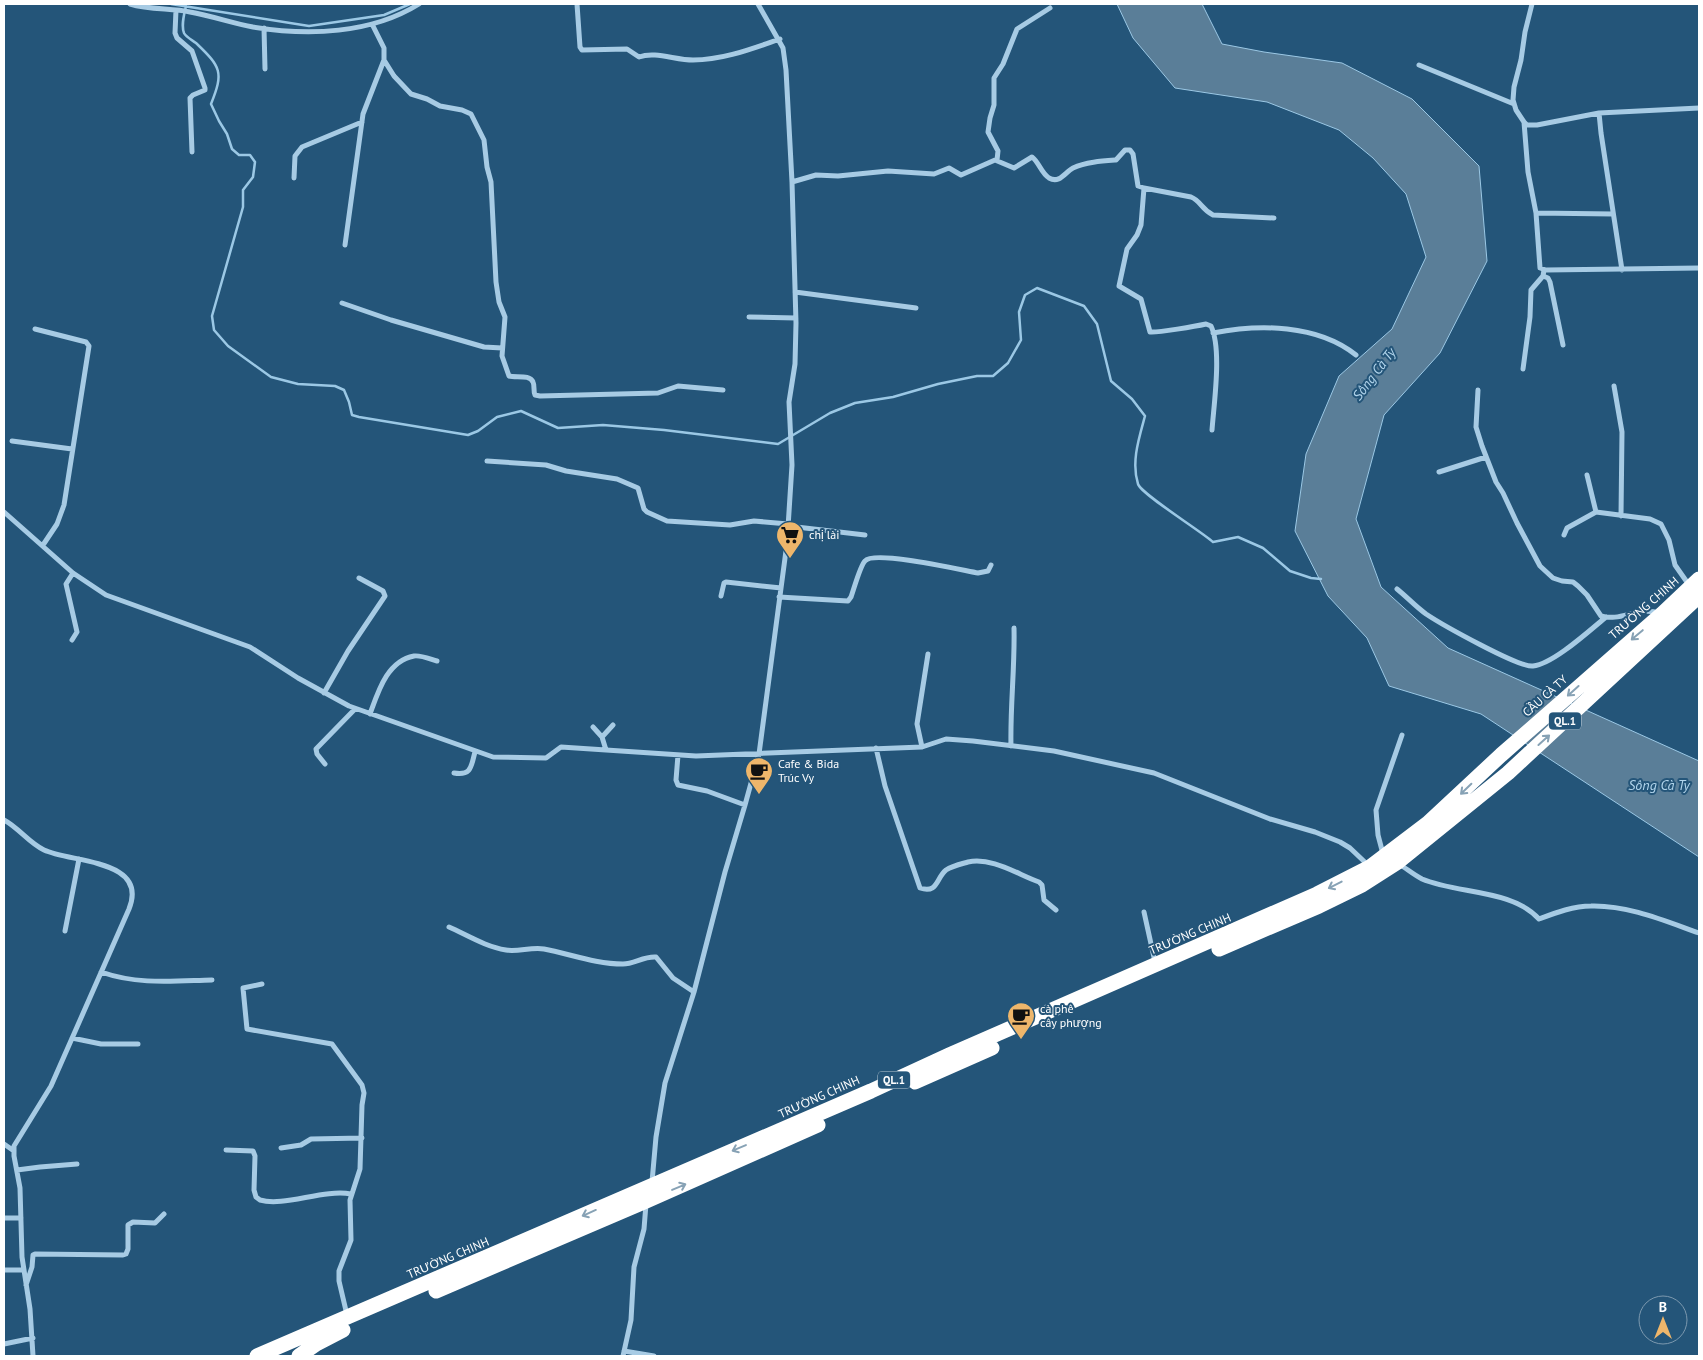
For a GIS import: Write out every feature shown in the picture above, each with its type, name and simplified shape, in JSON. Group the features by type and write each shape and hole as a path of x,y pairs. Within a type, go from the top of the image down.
{"highway":[{"name":"TRƯỜNG CHINH","path":"1609,659 1662,614 1697,588"},
{"name":"TRƯỜNG CHINH","path":"299,1356 340,1331 646,1201 1008,1040 1319,906 1362,885 1391,860 1508,773 1623,668 1697,588"},
{"name":"CẦU CÀ TY","path":"1501,755 1609,659"},
{"name":"TRƯỜNG CHINH","path":"257,1356 788,1128 949,1055 1317,894 1370,867 1391,860 1501,755"}],"street":[{"path":"130,4 189,12 234,23 297,32 352,28 372,24 420,4"},
{"path":"576,4 580,47 582,50 623,49 632,51 639,57 652,54 675,59 712,59 722,58 780,39"},
{"path":"654,1356 623,1354 631,1320 634,1267 644,1229 646,1201 652,1185 656,1137 664,1088 694,992 724,872 746,805 759,754 788,525 792,465 789,402 795,364 796,318 786,70 780,39 758,4"},
{"path":"1532,4 1514,87 1516,110 1527,125 1538,125 1599,113 1699,108"},
{"path":"997,160 998,151 988,132 994,105 994,78 1003,64 1017,29 1050,8"},
{"path":"176,10 175,34 192,51 205,88 205,90 190,98 192,152"},
{"path":"372,24 382,43 384,60 394,76 411,94 440,106 462,110 471,114 484,140 491,182 496,282 499,302 505,317 502,356 509,376 532,379 535,395 540,396 658,393 678,386 723,390"},
{"path":"264,28 265,69"},
{"path":"345,245 363,114 384,60"},
{"path":"1419,65 1514,104"},
{"path":"1599,113 1622,270"},
{"path":"294,178 295,156 302,147 362,122"},
{"path":"1524,122 1528,172 1536,213 1539,266 1542,270 1699,268"},
{"path":"792,182 816,175 838,176 888,171 934,174 949,168 961,175 993,160 1014,168 1029,158 1033,158 1045,174 1056,180 1074,168 1104,160 1116,160 1125,150 1129,149 1133,154 1138,186 1191,197 1205,211 1213,215 1274,218"},
{"path":"1144,188 1141,225 1137,235 1127,249 1119,286 1141,299 1150,332 1159,333 1170,329 1206,324 1211,326 1214,333 1216,370 1212,430"},
{"path":"1536,213 1613,214"},
{"path":"1523,369 1530,318 1531,290 1542,276 1544,270"},
{"path":"1542,276 1548,278 1550,282 1562,345"},
{"path":"795,292 916,308"},
{"path":"342,303 484,347 502,348"},
{"path":"749,317 796,318"},
{"path":"1214,333 1238,328 1298,330 1313,333 1356,354"},
{"path":"35,329 86,342 89,346 61,516 42,545"},
{"path":"1614,386 1622,432 1621,516"},
{"path":"1478,390 1476,427 1486,457 1496,482 1540,566 1553,578 1573,582 1587,595 1598,613 1606,618 1645,611 1662,614"},
{"path":"12,441 72,449"},
{"path":"1439,472 1486,457"},
{"path":"486,461 546,465 566,471 617,479 638,488 647,512 667,521 730,525 754,521 865,535"},
{"path":"1586,475 1596,512"},
{"path":"4,512 73,572 106,595 250,647 324,693 355,708 493,757 542,759 548,758 561,747 696,756 759,754 922,747 946,739 1054,751 1154,773 1270,819 1315,832 1350,848 1370,867"},
{"path":"1564,535 1567,528 1596,512 1650,519 1661,524 1669,540 1675,565 1697,588"},
{"path":"779,598 848,601 864,562 870,558 898,558 978,573 988,571 991,565"},
{"path":"72,640 77,632 66,584 73,572"},
{"path":"324,693 348,651 385,596 383,591 359,578"},
{"path":"721,596 724,583 726,582 781,588"},
{"path":"1397,588 1426,614 1504,657 1525,666 1540,664 1551,659 1606,618"},
{"path":"1011,746 1015,653 1014,628"},
{"path":"922,747 917,724 928,654"},
{"path":"370,714 379,688 396,665 403,660 416,656 437,661"},
{"path":"325,764 317,754 316,749 355,708"},
{"path":"602,737 613,725"},
{"path":"593,728 602,737 606,750"},
{"path":"1402,735 1376,810 1378,835 1391,860 1424,880 1454,889 1476,891 1502,898 1532,912 1539,919 1575,908 1599,906 1632,911 1699,933"},
{"path":"876,748 884,786 920,888 926,890 933,888 946,871 957,866 977,861 988,862 1038,882 1042,885 1042,896 1046,903 1056,910"},
{"path":"454,772 463,774 467,772 470,769 475,752"},
{"path":"678,755 676,780 678,785 707,791 746,805"},
{"path":"4,820 16,827 42,849 104,865 121,873 127,878 134,894 129,910 80,1016 51,1086 16,1141 14,1151 20,1188 24,1270 33,1356"},
{"path":"65,931 79,859"},
{"path":"1144,912 1156,965"},
{"path":"449,927 508,951 543,949 605,963 621,964 629,964 648,957 656,957 673,978 694,992"},
{"path":"101,972 118,978 145,982 212,980"},
{"path":"262,984 243,988 247,1029 284,1034 334,1046 364,1090 360,1169 350,1200 351,1240 339,1271 339,1282 348,1318"},
{"path":"72,1038 101,1044 138,1044"},
{"path":"281,1148 301,1145 312,1139 362,1138"},
{"path":"4,1144 14,1151"},
{"path":"226,1150 253,1151 255,1156 255,1194 260,1200 284,1200 340,1192 352,1194"},
{"path":"17,1170 78,1164"},
{"path":"26,1285 32,1267 33,1255 123,1255 126,1254 128,1249 128,1225 133,1222 155,1223 164,1214"},
{"path":"4,1218 21,1218"},
{"path":"4,1270 24,1270"},
{"path":"4,1344 32,1338"}],"water":[{"name":"Sông Cà Ty","path":"1117,4 1202,4 1222,44 1342,63 1412,99 1479,166 1487,261 1440,353 1384,415 1356,519 1381,587 1448,648 1699,761 1699,857 1481,714 1389,686 1367,638 1328,596 1295,531 1306,454 1339,376 1392,329 1426,257 1406,194 1373,158 1339,130 1267,102 1175,88 1133,38"}],"waterway":[{"path":"171,4 309,26 384,15 410,4"},
{"path":"186,6 183,23 184,33 211,58 218,70 218,84 211,104 227,134 232,149 239,155 250,155 255,162 253,177 243,190 243,207 212,316 214,330 228,346 271,377 298,384 335,386 344,390 352,415 468,435 478,431 497,417 521,411 558,428 603,425 664,430 778,444 830,413 855,403 893,397 938,384 977,376 993,376 1008,363 1021,340 1019,312 1025,295 1037,288 1084,306 1097,324 1111,381 1132,399 1145,416 1138,441 1135,467 1138,484 1142,489 1213,542 1238,537 1263,548 1290,571 1311,578 1321,579"}],"place":[{"name":"chị lài","path":"790,559"},
{"name":"Cafe & Bida Trúc Vy","path":"759,795"},
{"name":"cà phê cây phượng","path":"1021,1040"}]}
